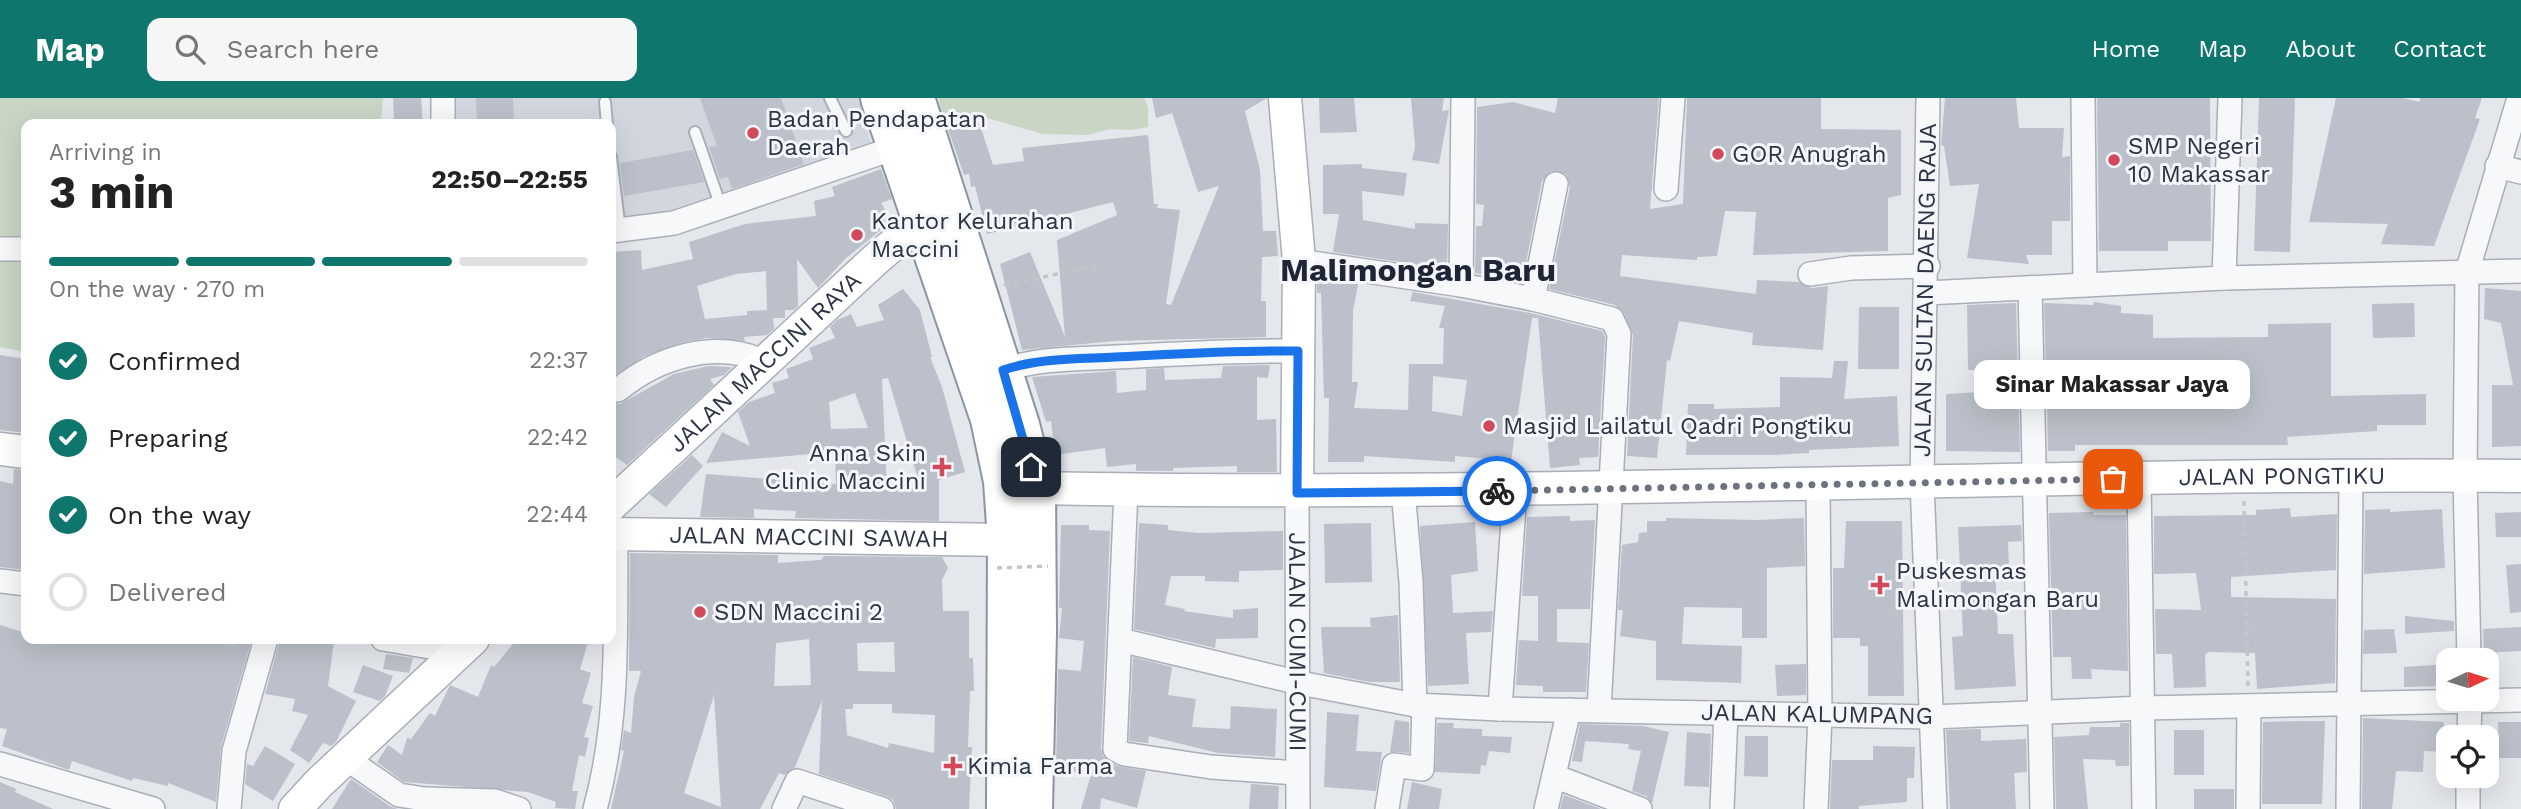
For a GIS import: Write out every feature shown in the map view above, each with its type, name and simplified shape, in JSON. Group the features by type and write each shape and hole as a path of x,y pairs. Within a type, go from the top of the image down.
{"highway":[{"path":"880,98 920,222 990,419 1003,481 1006,809"},
{"path":"915,98 1003,370 1036,488 1037,632 1033,809"}],"street":[{"path":"443,98 443,119"},
{"name":"JALAN CUMI-CUMI","path":"1285,98 1299,261 1298,809"},
{"path":"1461,285 1463,98"},
{"path":"1666,190 1673,98"},
{"name":"JALAN SULTAN DAENG RAJA","path":"1928,98 1928,266 1922,482 1935,809"},
{"path":"2083,98 2085,285"},
{"path":"2224,278 2230,98"},
{"path":"2469,648 2465,475 2467,272 2519,98"},
{"path":"616,230 674,223 895,148"},
{"path":"2497,166 2521,172"},
{"path":"1533,299 1556,184"},
{"name":"JALAN MACCINI RAYA","path":"616,521 765,362 920,222"},
{"path":"0,249 21,249"},
{"path":"1299,261 1461,285 1533,299 1604,316 1617,325 1619,334 1612,489 1599,710"},
{"path":"1810,274 1851,268 1928,266"},
{"path":"1927,293 2224,278 2521,271"},
{"path":"2030,288 2042,809"},
{"path":"1003,370 1021,364 1083,358 1232,350 1298,351"},
{"path":"618,390 638,374 673,358 734,353 748,354 765,362"},
{"path":"0,449 21,452"},
{"name":"JALAN PONGTIKU","path":"1036,488 1297,493 1515,491 2033,479 2521,476"},
{"path":"2348,809 2351,478"},
{"path":"2139,480 2144,809"},
{"path":"1816,809 1820,716 1818,485"},
{"path":"1126,490 1115,749 1124,754 1211,767 1297,773"},
{"path":"1387,809 1394,765 1422,769 1402,490"},
{"path":"1500,709 1515,491"},
{"name":"JALAN MACCINI SAWAH","path":"616,524 1002,554"},
{"path":"0,581 21,583"},
{"name":"JALAN KALUMPANG","path":"1120,640 1300,683 1419,706 1931,717 2144,708 2436,701"},
{"path":"229,809 234,751 265,644"},
{"path":"442,644 466,646"},
{"path":"595,809 610,751 614,711 614,644"},
{"path":"295,809 319,783 466,646"},
{"name":"JALAN KALUMPANG","path":"2499,700 2521,700"},
{"path":"2248,809 2249,706"},
{"path":"1546,809 1569,710"},
{"path":"1722,809 1726,713"},
{"path":"347,759 399,795 425,799 495,801 519,809"},
{"path":"0,764 153,809"},
{"path":"1553,776 1640,809"},
{"path":"784,809 797,781 882,809"},
{"path":"2468,809 2469,788"}],"lane":[{"path":"830,98 846,131"},
{"path":"605,102 607,119"},
{"path":"695,132 721,207"}],"path":[{"path":"978,292 1106,264"},
{"path":"2243,478 2249,706"},
{"path":"1002,554 1048,566"}],"shaded area":[{"path":"450,98 858,98 873,149 648,220 616,222 616,119 451,119"}],"green space":[{"path":"0,98 383,98 381,119 21,119 21,351 0,347"},
{"path":"939,98 1144,98 1148,108 1148,127 1131,130 1110,129 1087,135 1043,134 980,116 942,123"}],"building":[{"path":"393,98 421,98 423,119 394,119"},
{"path":"476,98 513,98 514,119 477,119"},
{"name":"Badan Pendapatan Daerah","path":"700,98 781,98 804,164 732,189 728,177 720,179 709,147 717,146"},
{"path":"1152,98 1267,98 1245,111 1260,170 1263,231 1276,231 1278,256 1262,257 1261,301 1266,301 1266,337 1114,341 1022,350 1000,264 1030,252 1065,337 1057,240 1117,215 1113,202 987,234 975,186 971,187 969,174 964,175 948,129 978,119 993,165 1024,161 1022,148 1148,135 1154,204 1158,204 1157,208 1180,210 1166,304 1171,305 1219,186 1198,192 1172,113 1156,118"},
{"path":"1319,98 1354,98 1357,132 1320,133"},
{"path":"1411,98 1444,98 1442,111 1449,110 1439,164 1412,160 1415,147"},
{"path":"1558,98 1659,98 1650,209 1683,204 1687,98 1821,98 1821,129 1901,130 1901,195 1888,198 1888,251 1753,255 1756,212 1725,211 1717,256 1697,257 1697,260 1622,255 1620,276 1756,294 1757,280 1799,282 1811,288 1828,286 1823,350 1752,345 1753,333 1679,321 1670,361 1667,360 1657,458 1627,456 1633,335 1624,313 1615,305 1549,289 1570,187 1566,174 1552,171 1542,181 1522,283 1475,273 1476,226 1482,226 1484,205 1476,204 1477,107 1513,102 1555,113"},
{"path":"1945,98 2016,98 2019,128 2064,128 2062,157 2070,156 2070,221 2052,221 2052,255 2026,255 2029,264 1967,258 1979,184 1950,186 1944,146 1941,145"},
{"path":"2097,98 2210,98 2211,241 2168,241 2168,251 2099,251"},
{"path":"2259,98 2295,98 2290,252 2254,251"},
{"path":"2336,98 2403,98 2420,102 2420,98 2482,98 2475,118 2480,119 2434,246 2381,244 2388,224 2309,222"},
{"path":"693,150 704,182 624,196 620,163"},
{"path":"1362,164 1362,168 1407,173 1404,196 1362,191 1363,220 1415,229 1415,223 1448,224 1447,269 1333,252 1339,214 1323,214 1323,165"},
{"path":"881,169 892,199 881,203 892,221 845,259 818,288 797,259 798,306 794,310 785,310 785,318 773,318 774,329 767,335 744,337 745,341 707,338 684,342 645,356 616,375 616,252 641,250 642,270 693,259 689,242 745,224 816,216 814,201 835,196 832,187","holes":["766,271 767,310 747,311 747,315 705,319 697,286 736,274"]},
{"path":"1317,278 1358,284 1353,311 1352,382 1358,382 1354,408 1408,410 1409,364 1443,364 1444,328 1439,328 1445,306 1410,301 1413,292 1530,313 1602,331 1605,337 1598,457 1579,458 1580,465 1550,468 1538,318 1532,318 1511,461 1455,456 1455,462 1364,456 1364,462 1328,462 1329,398 1324,398 1321,293 1317,293","holes":["1433,376 1467,380 1462,416 1432,411"]},
{"path":"2485,288 2521,291 2521,446 2492,447 2492,385 2513,385 2501,323 2484,319"},
{"path":"903,289 920,310 930,357 942,387 965,472 939,480 939,521 795,518 796,511 754,509 754,518 700,517 706,474 836,484 835,452 706,463 722,432 750,446 738,412 749,402 775,393 772,383 789,378 786,369 813,359 809,348 835,338 830,327 837,320 851,314 857,327 884,320 878,305","holes":["888,378 921,489 887,489 882,379","855,393 868,428 831,429 829,402"]},
{"path":"2094,302 2121,306 2121,313 2153,315 2153,338 2268,337 2268,324 2331,323 2331,396 2426,394 2426,425 2377,425 2377,431 2287,437 2288,445 2075,445 2075,451 2048,451 2047,405 2083,405 2086,379 2046,374 2044,303 2093,305"},
{"path":"2016,303 2020,452 1946,451 1946,394 1981,392 1981,370 1968,370 1967,305"},
{"path":"2414,303 2415,337 2373,338 2372,304"},
{"path":"1859,307 1899,307 1899,369 1858,369"},
{"path":"0,355 21,358 21,432 0,430"},
{"path":"1834,361 1848,361 1844,399 1897,396 1899,446 1809,450 1809,453 1774,455 1686,455 1688,404 1714,404 1714,409 1780,407 1780,377 1832,378"},
{"path":"1270,365 1268,378 1257,377 1257,420 1276,419 1277,472 1237,472 1237,466 1173,468 1173,471 1136,471 1136,464 1107,467 1105,448 1055,455 1051,421 1046,422 1032,377 1116,371 1117,393 1146,390 1146,369 1164,368 1165,380 1221,378 1223,366"},
{"path":"708,366 732,367 724,375 710,379 714,385 627,465 616,457 616,403 620,404 674,374"},
{"path":"692,455 703,466 666,507 649,494"},
{"path":"14,469 21,470 21,569 0,567 0,481 13,484"},
{"path":"2290,508 2291,517 2337,514 2336,570 2231,577 2231,597 2336,599 2335,683 2257,689 2255,653 2208,652 2205,655 2206,687 2174,688 2172,654 2156,654 2155,609 2201,610 2196,573 2154,574 2154,516 2256,515 2256,510"},
{"path":"2390,509 2390,512 2442,509 2445,568 2364,574 2365,510"},
{"path":"2093,512 2094,515 2126,515 2128,671 2091,669 2092,679 2072,679 2071,657 2053,657 2049,513"},
{"path":"2521,512 2521,537 2496,537 2495,513"},
{"path":"1570,516 1570,521 1595,520 1590,609 1557,609 1557,642 1589,643 1586,692 1543,692 1543,686 1516,685 1519,640 1538,641 1538,596 1522,596 1527,517"},
{"path":"1666,518 1804,518 1805,566 1767,568 1767,638 1742,638 1742,608 1684,607 1682,644 1742,646 1741,683 1656,680 1656,641 1620,636 1623,610 1618,610 1622,545 1638,542 1639,533 1647,532 1647,521 1666,521"},
{"path":"1846,521 1902,521 1904,696 1868,696 1868,646 1860,646 1860,638 1833,638 1833,568 1844,568"},
{"path":"1475,522 1478,571 1451,575 1453,613 1493,611 1491,632 1466,633 1469,684 1428,686 1420,526"},
{"path":"1139,523 1168,525 1168,530 1199,533 1283,531 1283,570 1239,571 1239,582 1205,581 1205,576 1171,576 1165,605 1185,609 1184,611 1233,618 1233,610 1258,608 1258,638 1216,639 1215,648 1134,629"},
{"path":"1371,523 1372,582 1325,583 1324,524"},
{"path":"1061,525 1089,525 1089,530 1110,531 1101,748 1103,756 1117,766 1146,771 1137,808 1101,798 1100,809 1081,809 1091,774 1056,769 1058,669 1081,671 1084,641 1059,638 1062,608 1059,608"},
{"path":"2021,525 2022,541 2008,542 2009,567 1995,567 1998,634 2013,634 2016,686 1955,690 1952,637 1963,636 1958,527"},
{"path":"630,553 778,555 778,563 821,560 824,556 942,557 948,568 942,580 943,611 969,611 969,658 973,658 974,691 970,691 968,747 972,747 969,809 896,809 893,800 886,796 819,774 822,701 795,767 784,775 779,773 760,809 611,809 624,751 621,750 624,730 631,733 634,697 641,671 629,671","holes":["809,639 811,685 774,686 776,643","894,642 895,672 858,671 857,643","714,695 721,807 684,793","853,704 892,704 892,713 935,715 934,753 889,743 888,748 847,735 845,709 853,709"]},
{"path":"2521,564 2521,612 2510,613 2506,565"},
{"path":"1398,615 1400,682 1369,682 1324,673 1321,627 1371,627 1370,618"},
{"path":"2405,616 2454,621 2454,631 2405,634"},
{"path":"0,625 21,631 21,644 251,644 221,747 216,802 168,783 168,786 133,778 132,781 72,761 69,770 2,746 7,729 0,728"},
{"path":"2521,627 2521,651 2499,652 2499,648 2484,648 2483,629"},
{"path":"2394,629 2397,653 2363,654 2364,630"},
{"path":"279,644 334,644 328,686 356,701 336,742 331,746 323,743 309,763 290,750 308,715 292,711 295,699 265,694"},
{"path":"513,644 588,644 580,669 591,673 582,703 593,706 584,737 589,738 585,757 579,755 572,791 578,791 575,809 555,808 556,802 528,792 404,782 377,762 388,745 402,755 407,738 411,739 430,713 435,716 450,685 478,697 491,665 494,667"},
{"path":"386,654 413,658 409,673 383,669"},
{"path":"1133,657 1172,667 1168,695 1196,699 1192,727 1230,729 1231,706 1277,709 1275,757 1218,753 1149,736 1148,743 1129,741"},
{"path":"1806,664 1806,695 1777,696 1775,665"},
{"path":"363,665 393,676 385,696 380,701 353,692"},
{"path":"2436,665 2436,686 2404,687 2404,667"},
{"path":"1327,712 1359,715 1356,751 1382,752 1376,791 1324,787"},
{"path":"2363,718 2444,722 2444,725 2436,725 2436,752 2424,751 2423,772 2396,771 2392,809 2362,809"},
{"path":"1395,720 1409,722 1409,753 1390,752"},
{"path":"2325,721 2322,804 2262,804 2263,722"},
{"path":"2498,722 2521,722 2521,758 2499,758"},
{"path":"1437,723 1454,723 1453,728 1482,729 1482,736 1512,737 1510,753 1489,751 1486,766 1481,765 1480,774 1435,772"},
{"path":"2120,723 2129,723 2129,766 2116,766 2115,760 2083,759 2088,809 2056,809 2054,737 2089,735 2090,727 2120,727"},
{"path":"1580,724 1643,726 1669,732 1652,803 1646,796 1632,791 1641,751 1628,749 1629,744 1585,741 1582,762 1572,761"},
{"path":"1981,729 1981,741 2026,739 2027,772 2014,773 2016,809 1950,809 1946,730"},
{"path":"2174,730 2204,730 2204,775 2174,775"},
{"path":"1687,732 1711,734 1709,787 1684,786"},
{"path":"1745,736 1768,736 1768,777 1744,776"},
{"path":"265,746 295,764 273,801 245,784 247,764 253,766"},
{"path":"1873,746 1915,747 1914,778 1907,778 1907,802 1859,806 1859,809 1830,809 1832,760 1873,760"},
{"path":"351,779 391,807 398,809 332,809"},
{"path":"0,782 16,789 15,792 53,809 0,809"},
{"path":"1412,782 1442,789 1439,809 1407,809"},
{"path":"1251,784 1279,786 1278,809 1249,809"},
{"path":"2194,789 2234,789 2234,809 2194,809"},
{"path":"1564,795 1601,809 1560,809"}],"way so far":[{"path":"1497,491 2113,479"}],"place":[{"name":"Badan Pendapatan Daerah","path":"753,133"},
{"name":"GOR Anugrah","path":"1718,154"},
{"name":"SMP Negeri 10 Makassar","path":"2114,160"},
{"name":"Kantor Kelurahan Maccini","path":"857,235"},
{"name":"Masjid Lailatul Qadri Pongtiku","path":"1489,426"},
{"name":"Anna Skin Clinic Maccini","path":"942,467"},
{"name":"Sinar Makassar Jaya","path":"2113,479"},
{"name":"Puskesmas Malimongan Baru","path":"1880,585"},
{"name":"SDN Maccini 2","path":"700,612"},
{"name":"Kimia Farma","path":"953,766"}],"district":[{"name":"Malimongan Baru","path":"1418,270"}],"route":[{"path":"1031,467 1003,370 1021,364 1083,358 1232,350 1298,351 1297,493 1497,491"}]}
